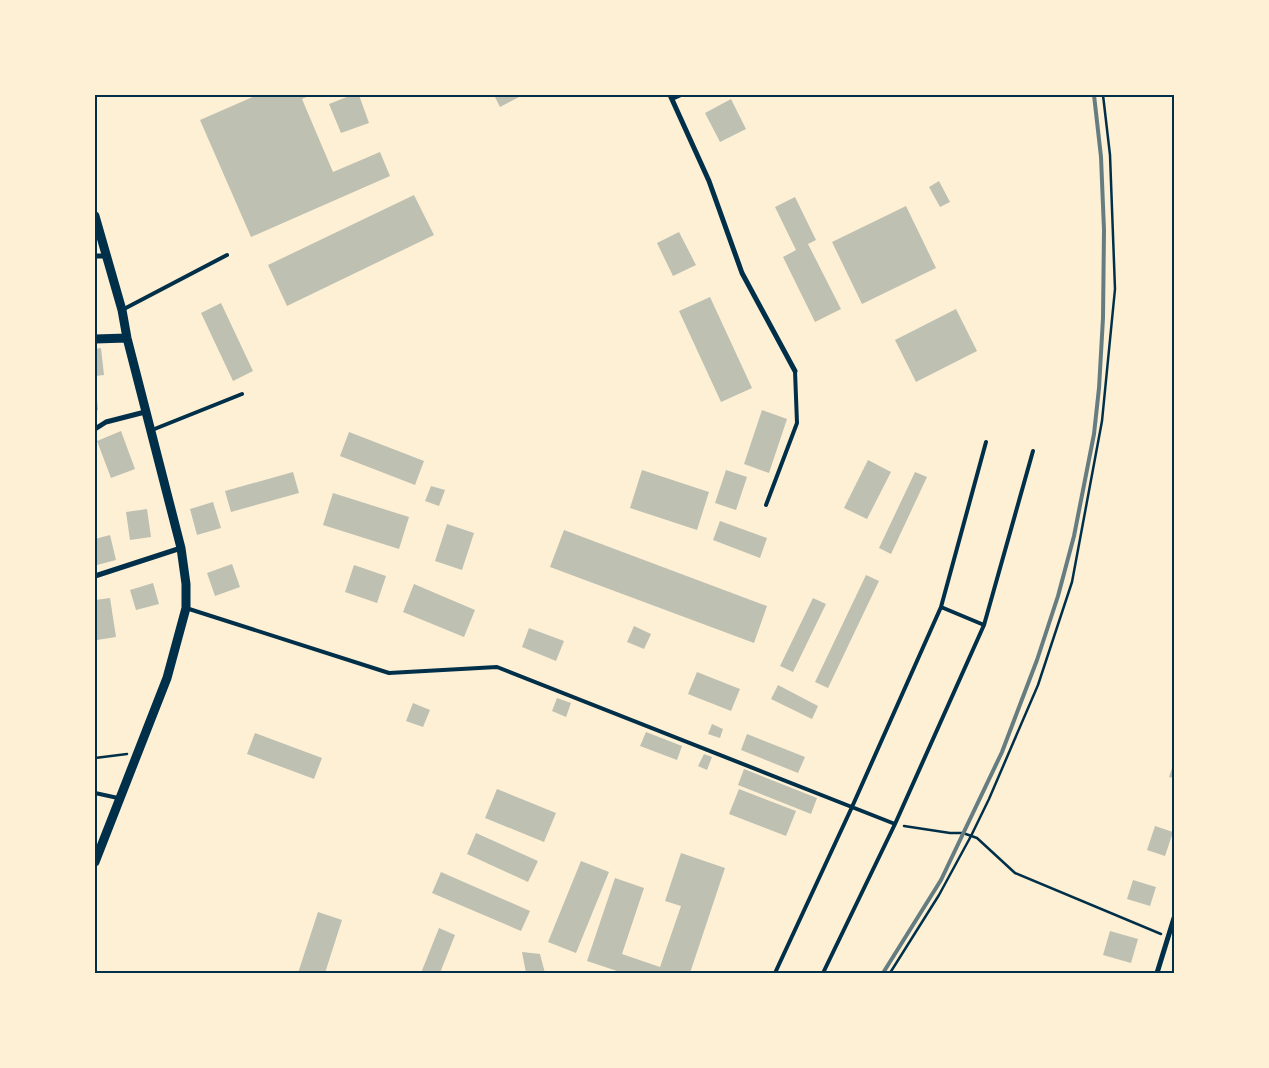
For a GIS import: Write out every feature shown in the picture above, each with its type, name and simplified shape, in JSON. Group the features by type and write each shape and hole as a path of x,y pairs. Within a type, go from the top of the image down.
{"street":[{"path":"671,97 709,181 742,273 795,371"},
{"path":"95,216 122,310 150,431 181,548 186,584 186,608 167,678 95,862"},
{"path":"95,256 106,256"},
{"path":"95,339 127,338"},
{"path":"95,429 106,422 146,412"},
{"path":"95,576 181,548"},
{"path":"1157,973 1171,937 1174,918"}],"lane":[{"path":"671,97 681,95"},
{"path":"122,310 226,255"},
{"path":"766,505 797,423 795,371"},
{"path":"150,431 242,394"},
{"path":"776,973 941,608 986,442"},
{"path":"823,973 895,824 984,625 1033,451"},
{"path":"186,608 389,673 497,667 895,824"},
{"path":"941,608 984,625"},
{"path":"95,793 120,799"}],"path":[{"path":"890,973 939,895 989,799 1038,685 1072,582 1102,421 1115,289 1110,155 1103,95"},
{"path":"95,758 138,752"},
{"path":"895,824 963,833 977,838 1015,873 1171,937"}],"building":[{"path":"257,95 311,95 302,99 333,172 380,152 390,176 251,237 200,120"},
{"path":"352,95 359,95 369,123 341,133 329,104"},
{"path":"494,95 523,95 500,107"},
{"path":"731,99 746,129 720,142 705,113"},
{"path":"939,181 950,202 940,207 929,187"},
{"path":"414,195 434,235 287,306 268,265"},
{"path":"795,197 816,240 808,244 841,309 815,322 783,257 796,250 775,207"},
{"path":"906,206 936,268 862,304 832,242"},
{"path":"679,232 696,265 673,276 657,243"},
{"path":"710,297 752,388 721,402 679,311"},
{"path":"221,303 253,371 233,381 201,313"},
{"path":"956,309 977,351 916,382 895,340"},
{"path":"101,348 104,375 95,376 95,349"},
{"path":"95,388 98,410 95,411"},
{"path":"762,410 787,419 769,473 744,464"},
{"path":"121,431 135,469 111,478 97,441"},
{"path":"349,432 424,461 415,485 340,456"},
{"path":"868,460 891,472 867,519 844,508"},
{"path":"642,470 709,492 697,530 630,508"},
{"path":"726,470 747,477 736,510 715,503"},
{"path":"293,472 299,493 231,512 225,491"},
{"path":"915,472 927,477 891,554 879,548"},
{"path":"431,486 445,490 439,506 425,501"},
{"path":"333,493 409,517 399,549 323,525"},
{"path":"213,502 221,528 197,535 190,509"},
{"path":"147,509 151,537 130,540 126,512"},
{"path":"720,521 767,538 760,558 713,540"},
{"path":"447,524 474,533 462,570 435,561"},
{"path":"564,530 767,606 754,643 550,567"},
{"path":"110,535 116,560 97,565 95,539"},
{"path":"232,564 240,587 215,596 207,573"},
{"path":"354,565 386,576 377,603 345,592"},
{"path":"866,575 879,581 828,688 815,682"},
{"path":"153,583 159,604 136,610 130,590"},
{"path":"414,584 475,610 464,637 403,612"},
{"path":"110,598 116,637 97,640 95,600"},
{"path":"813,598 826,604 793,672 780,666"},
{"path":"634,626 651,634 644,649 627,642"},
{"path":"529,628 564,641 556,661 522,647"},
{"path":"697,672 740,689 731,711 688,694"},
{"path":"778,685 818,706 812,719 771,699"},
{"path":"557,698 571,703 566,717 552,711"},
{"path":"413,703 430,710 423,727 406,721"},
{"path":"712,724 723,729 720,738 708,734"},
{"path":"646,732 682,746 677,760 640,746"},
{"path":"255,733 322,758 314,779 247,754"},
{"path":"747,734 805,757 798,773 741,750"},
{"path":"704,754 712,757 707,770 698,766"},
{"path":"1174,762 1174,778 1169,777"},
{"path":"744,769 817,798 811,814 738,785"},
{"path":"497,789 556,813 544,842 485,818"},
{"path":"739,789 796,811 786,836 729,814"},
{"path":"1155,826 1173,832 1165,856 1147,850"},
{"path":"476,833 538,861 528,882 467,854"},
{"path":"681,853 725,868 690,973 623,973 587,961 615,878 644,888 622,954 660,967 681,906 665,901"},
{"path":"581,861 609,872 576,953 548,942"},
{"path":"441,872 530,911 521,931 432,893"},
{"path":"1133,880 1156,887 1150,906 1127,899"},
{"path":"318,912 342,920 325,973 298,973"},
{"path":"439,928 455,935 440,973 421,973"},
{"path":"1110,931 1138,939 1131,963 1103,955"},
{"path":"522,952 540,954 545,973 526,973"}],"railway":[{"path":"883,973 941,880 1002,752 1037,660 1058,596 1074,536 1094,434 1103,318 1104,230 1101,157 1094,95"}]}
